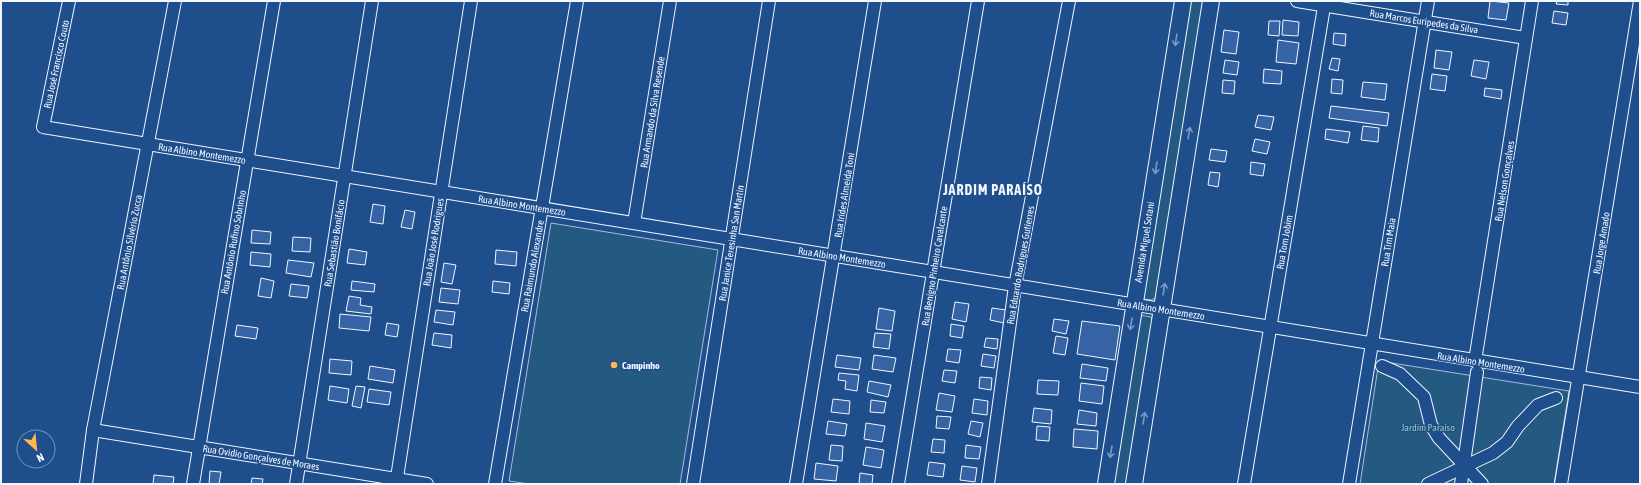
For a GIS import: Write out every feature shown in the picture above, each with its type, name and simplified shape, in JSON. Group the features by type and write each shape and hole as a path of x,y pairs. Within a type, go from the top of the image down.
{"street":[{"name":"Rua José Francisco Couto","path":"43,127 69,1"},
{"name":"Rua Antônio Silvério Zucca","path":"86,484 93,430 175,1"},
{"name":"Rua Antônio Rufino Sobrinho","path":"193,484 274,1"},
{"name":"Rua Sebastião Bonifácio","path":"296,484 372,1"},
{"name":"Rua João José Rodrigues","path":"396,481 471,1"},
{"name":"Rua Raimundo Alexandre","path":"495,484 577,1"},
{"name":"Rua Armando da Silva Resende","path":"634,223 670,1"},
{"name":"Rua Janice Teresinha San Martin","path":"692,484 769,1"},
{"name":"Rua Irides Almeida Toni","path":"796,484 875,1"},
{"name":"Rua Benigno Pinheiro Cavalcante","path":"898,484 978,1"},
{"name":"Rua Eduardo Rodrigues Gutierres","path":"988,484 1015,286 1069,1"},
{"name":"Avenida Miguel Sotani","path":"1106,484 1183,1"},
{"path":"1134,484 1210,1"},
{"name":"Rua Marcos Euripedes da Silva","path":"1298,1 1324,3 1526,38"},
{"name":"Rua Tim Maia","path":"1349,484 1428,1"},
{"name":"Rua Nelson Gonçalves","path":"1461,484 1476,366 1532,1"},
{"name":"Rua Jorge Amado","path":"1561,484 1640,1"},
{"name":"Rua Tom Jobim","path":"1244,484 1324,3"},
{"name":"Rua Albino Montemezzo","path":"43,127 1372,344 1476,366 1640,387"},
{"path":"1382,366 1400,374 1424,396 1431,425 1439,438 1482,484"},
{"path":"1428,484 1493,453 1507,442 1518,426 1538,405 1556,398"},
{"name":"Rua Ovidio Gonçalves de Moraes","path":"93,430 199,446 396,481 427,484"}],"green space":[{"path":"1188,1 1202,1 1204,4 1156,297 1152,300 1144,299 1142,296"},
{"name":"Campinho","path":"551,223 718,250 680,484 529,484 509,481"},
{"path":"1140,315 1151,317 1153,321 1126,484 1110,484"},
{"name":"Jardim Paraíso","path":"1379,361 1569,391 1554,484 1360,484"}],"building":[{"path":"1490,1 1509,3 1506,20 1488,18"},
{"path":"1557,1 1568,1 1568,5 1556,4"},
{"path":"1554,11 1568,13 1566,25 1552,23"},
{"path":"1283,20 1299,22 1298,36 1282,35"},
{"path":"1269,21 1280,21 1279,36 1268,35"},
{"path":"1224,30 1239,32 1236,54 1221,52"},
{"path":"1334,33 1346,34 1345,46 1333,44"},
{"path":"1278,40 1299,43 1296,64 1276,62"},
{"path":"1436,50 1452,52 1449,70 1434,68"},
{"path":"1332,58 1340,59 1338,71 1329,69"},
{"path":"1225,60 1239,62 1237,75 1223,73"},
{"path":"1474,60 1489,62 1486,79 1471,76"},
{"path":"1264,69 1282,71 1281,84 1263,83"},
{"path":"1432,74 1447,76 1445,91 1430,89"},
{"path":"1332,79 1343,80 1342,94 1331,93"},
{"path":"1223,80 1235,81 1234,94 1222,93"},
{"path":"1363,82 1387,84 1385,100 1361,97"},
{"path":"1485,88 1502,90 1501,99 1484,96"},
{"path":"1331,106 1389,113 1387,126 1329,118"},
{"path":"1258,115 1274,117 1271,130 1255,127"},
{"path":"1363,126 1379,128 1378,142 1361,140"},
{"path":"1326,129 1350,132 1348,143 1325,139"},
{"path":"1255,139 1270,142 1267,154 1252,151"},
{"path":"1211,149 1227,151 1225,162 1209,160"},
{"path":"1251,162 1265,164 1263,176 1250,174"},
{"path":"1210,172 1220,173 1218,187 1208,185"},
{"path":"373,204 385,206 383,224 370,222"},
{"path":"405,210 415,212 412,229 401,227"},
{"path":"252,230 271,232 270,244 251,243"},
{"path":"293,237 311,238 310,252 292,251"},
{"path":"349,249 367,252 365,265 347,263"},
{"path":"496,250 517,252 516,266 495,264"},
{"path":"251,252 271,254 270,267 250,265"},
{"path":"288,260 314,263 311,277 286,273"},
{"path":"444,263 456,265 452,284 441,282"},
{"path":"261,278 274,281 271,298 258,296"},
{"path":"352,281 375,284 374,292 351,290"},
{"path":"493,281 510,283 509,294 492,292"},
{"path":"291,284 309,286 307,298 289,296"},
{"path":"441,288 460,290 458,304 439,302"},
{"path":"349,296 361,298 360,305 372,307 371,314 346,311"},
{"path":"955,302 969,304 966,322 952,319"},
{"path":"879,308 895,311 892,331 876,329"},
{"path":"992,308 1006,310 1004,323 990,320"},
{"path":"436,310 455,312 453,325 434,322"},
{"path":"340,314 371,317 369,331 339,328"},
{"path":"1054,319 1069,321 1066,334 1052,331"},
{"path":"1082,321 1120,326 1115,360 1077,354"},
{"path":"387,323 399,325 397,337 385,335"},
{"path":"951,324 964,326 962,338 950,336"},
{"path":"237,325 258,328 256,339 235,336"},
{"path":"434,333 452,335 451,348 432,345"},
{"path":"875,333 891,334 889,349 873,347"},
{"path":"1056,336 1068,338 1065,355 1053,353"},
{"path":"986,338 998,339 997,349 984,347"},
{"path":"948,349 961,350 959,363 946,361"},
{"path":"983,354 996,356 994,368 981,366"},
{"path":"837,355 861,358 859,370 835,367"},
{"path":"874,355 896,358 893,372 872,369"},
{"path":"330,359 352,361 351,375 329,373"},
{"path":"1082,364 1108,368 1106,381 1080,378"},
{"path":"370,366 395,370 393,383 368,379"},
{"path":"944,370 957,371 955,383 942,381"},
{"path":"839,373 859,375 857,391 845,389 846,381 838,380"},
{"path":"980,377 992,378 991,390 979,388"},
{"path":"1038,380 1059,381 1058,395 1037,394"},
{"path":"869,381 891,385 888,397 867,392"},
{"path":"1081,383 1104,386 1102,404 1079,401"},
{"path":"330,386 349,389 347,403 328,400"},
{"path":"356,386 365,387 361,408 352,406"},
{"path":"369,389 391,392 389,405 367,402"},
{"path":"939,393 955,396 952,412 936,410"},
{"path":"833,399 850,401 849,414 831,412"},
{"path":"974,399 988,401 987,415 972,413"},
{"path":"871,400 886,402 884,413 870,412"},
{"path":"1034,408 1052,410 1051,424 1032,422"},
{"path":"1079,410 1097,413 1096,426 1077,424"},
{"path":"937,416 951,417 949,429 936,428"},
{"path":"828,421 847,424 845,436 826,434"},
{"path":"971,421 983,423 980,437 968,434"},
{"path":"866,423 885,426 882,442 864,439"},
{"path":"1037,426 1050,427 1049,441 1036,440"},
{"path":"1074,429 1098,431 1097,449 1073,447"},
{"path":"933,439 945,440 944,453 931,452"},
{"path":"831,445 843,446 842,461 829,460"},
{"path":"966,445 981,447 979,459 965,458"},
{"path":"866,447 884,450 881,468 863,465"},
{"path":"929,462 945,464 943,477 927,475"},
{"path":"816,463 838,466 836,481 814,479"},
{"path":"962,466 977,468 975,482 960,480"},
{"path":"210,471 221,472 219,484 209,484"},
{"path":"860,473 873,475 872,484 859,484"},
{"path":"154,475 174,477 173,484 153,484"},
{"path":"252,478 263,479 262,484 251,484"}],"place":[{"name":"Campinho","path":"614,365"}],"district":[{"name":"JARDIM PARAÍSO","path":"993,190"}]}
